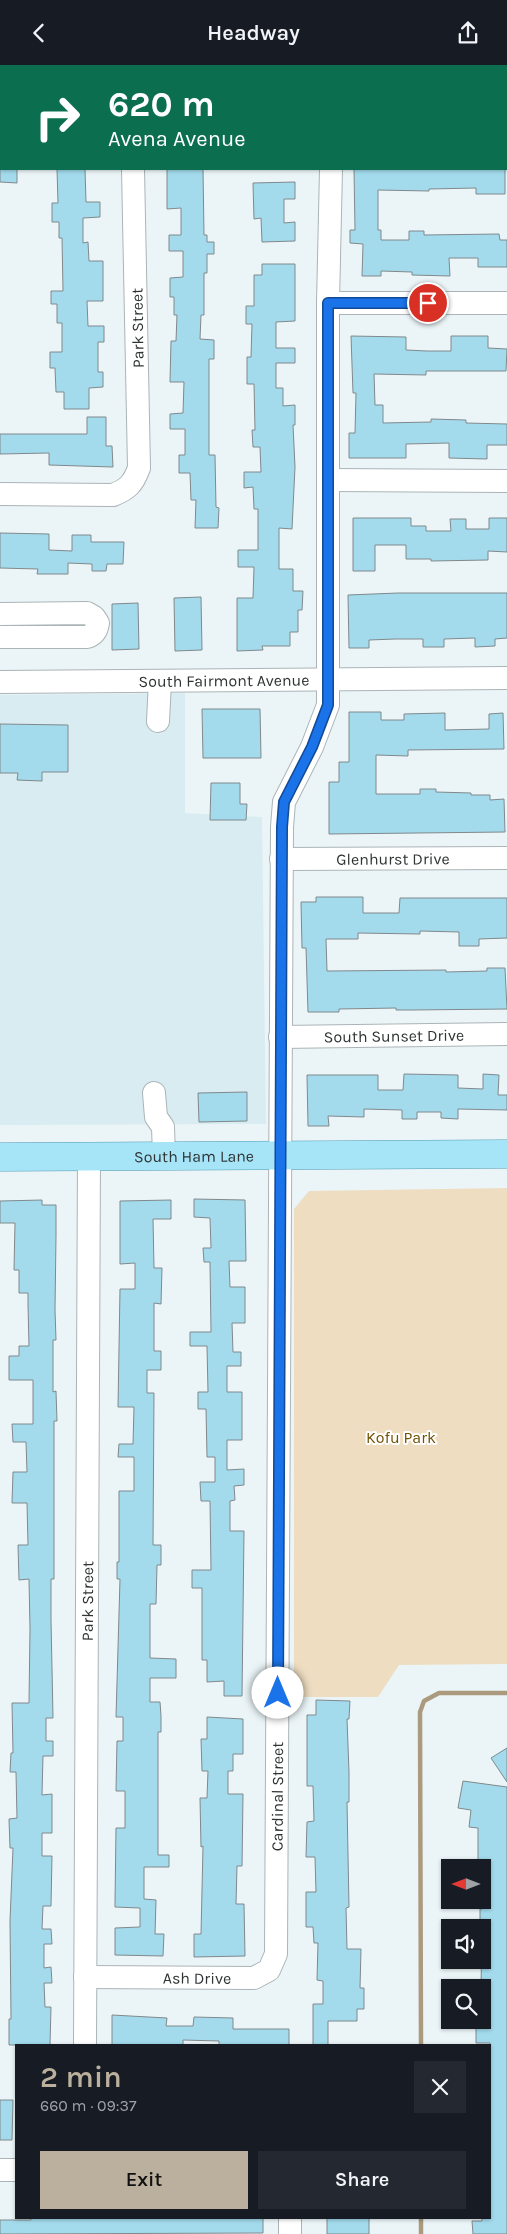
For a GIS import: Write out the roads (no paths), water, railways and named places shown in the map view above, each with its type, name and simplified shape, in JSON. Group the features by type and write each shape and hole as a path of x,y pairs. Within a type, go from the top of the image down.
{"main road":[{"name":"South Ham Lane","path":"0,1157 507,1154"}],"street":[{"name":"Park Street","path":"0,494 113,495 130,486 134,481 139,468 133,170"},
{"name":"Cardinal Street","path":"276,1932 281,859 284,802 312,747 328,705 328,303 331,170"},
{"path":"328,303 507,303"},
{"path":"329,480 507,481"},
{"path":"0,614 87,613 94,617 98,623 97,629 92,635 87,637 0,637"},
{"name":"South Fairmont Avenue","path":"0,681 507,678"},
{"path":"158,721 160,681"},
{"name":"Glenhurst Drive","path":"281,859 507,858"},
{"name":"South Sunset Drive","path":"280,1037 507,1035"},
{"path":"154,1093 156,1117 150,1127 158,1156"},
{"name":"Park Street","path":"85,2044 89,1157"},
{"name":"Ash Drive","path":"85,1977 254,1978 269,1971 274,1962 276,1932"},
{"path":"0,2170 15,2170"},
{"path":"290,2219 290,2234"}],"waterway":[{"path":"421,2044 420,1712 424,1701 439,1693 507,1693"},
{"path":"421,2219 421,2234"}],"park label":[{"name":"Kofu Park","path":"401,1437"}]}
